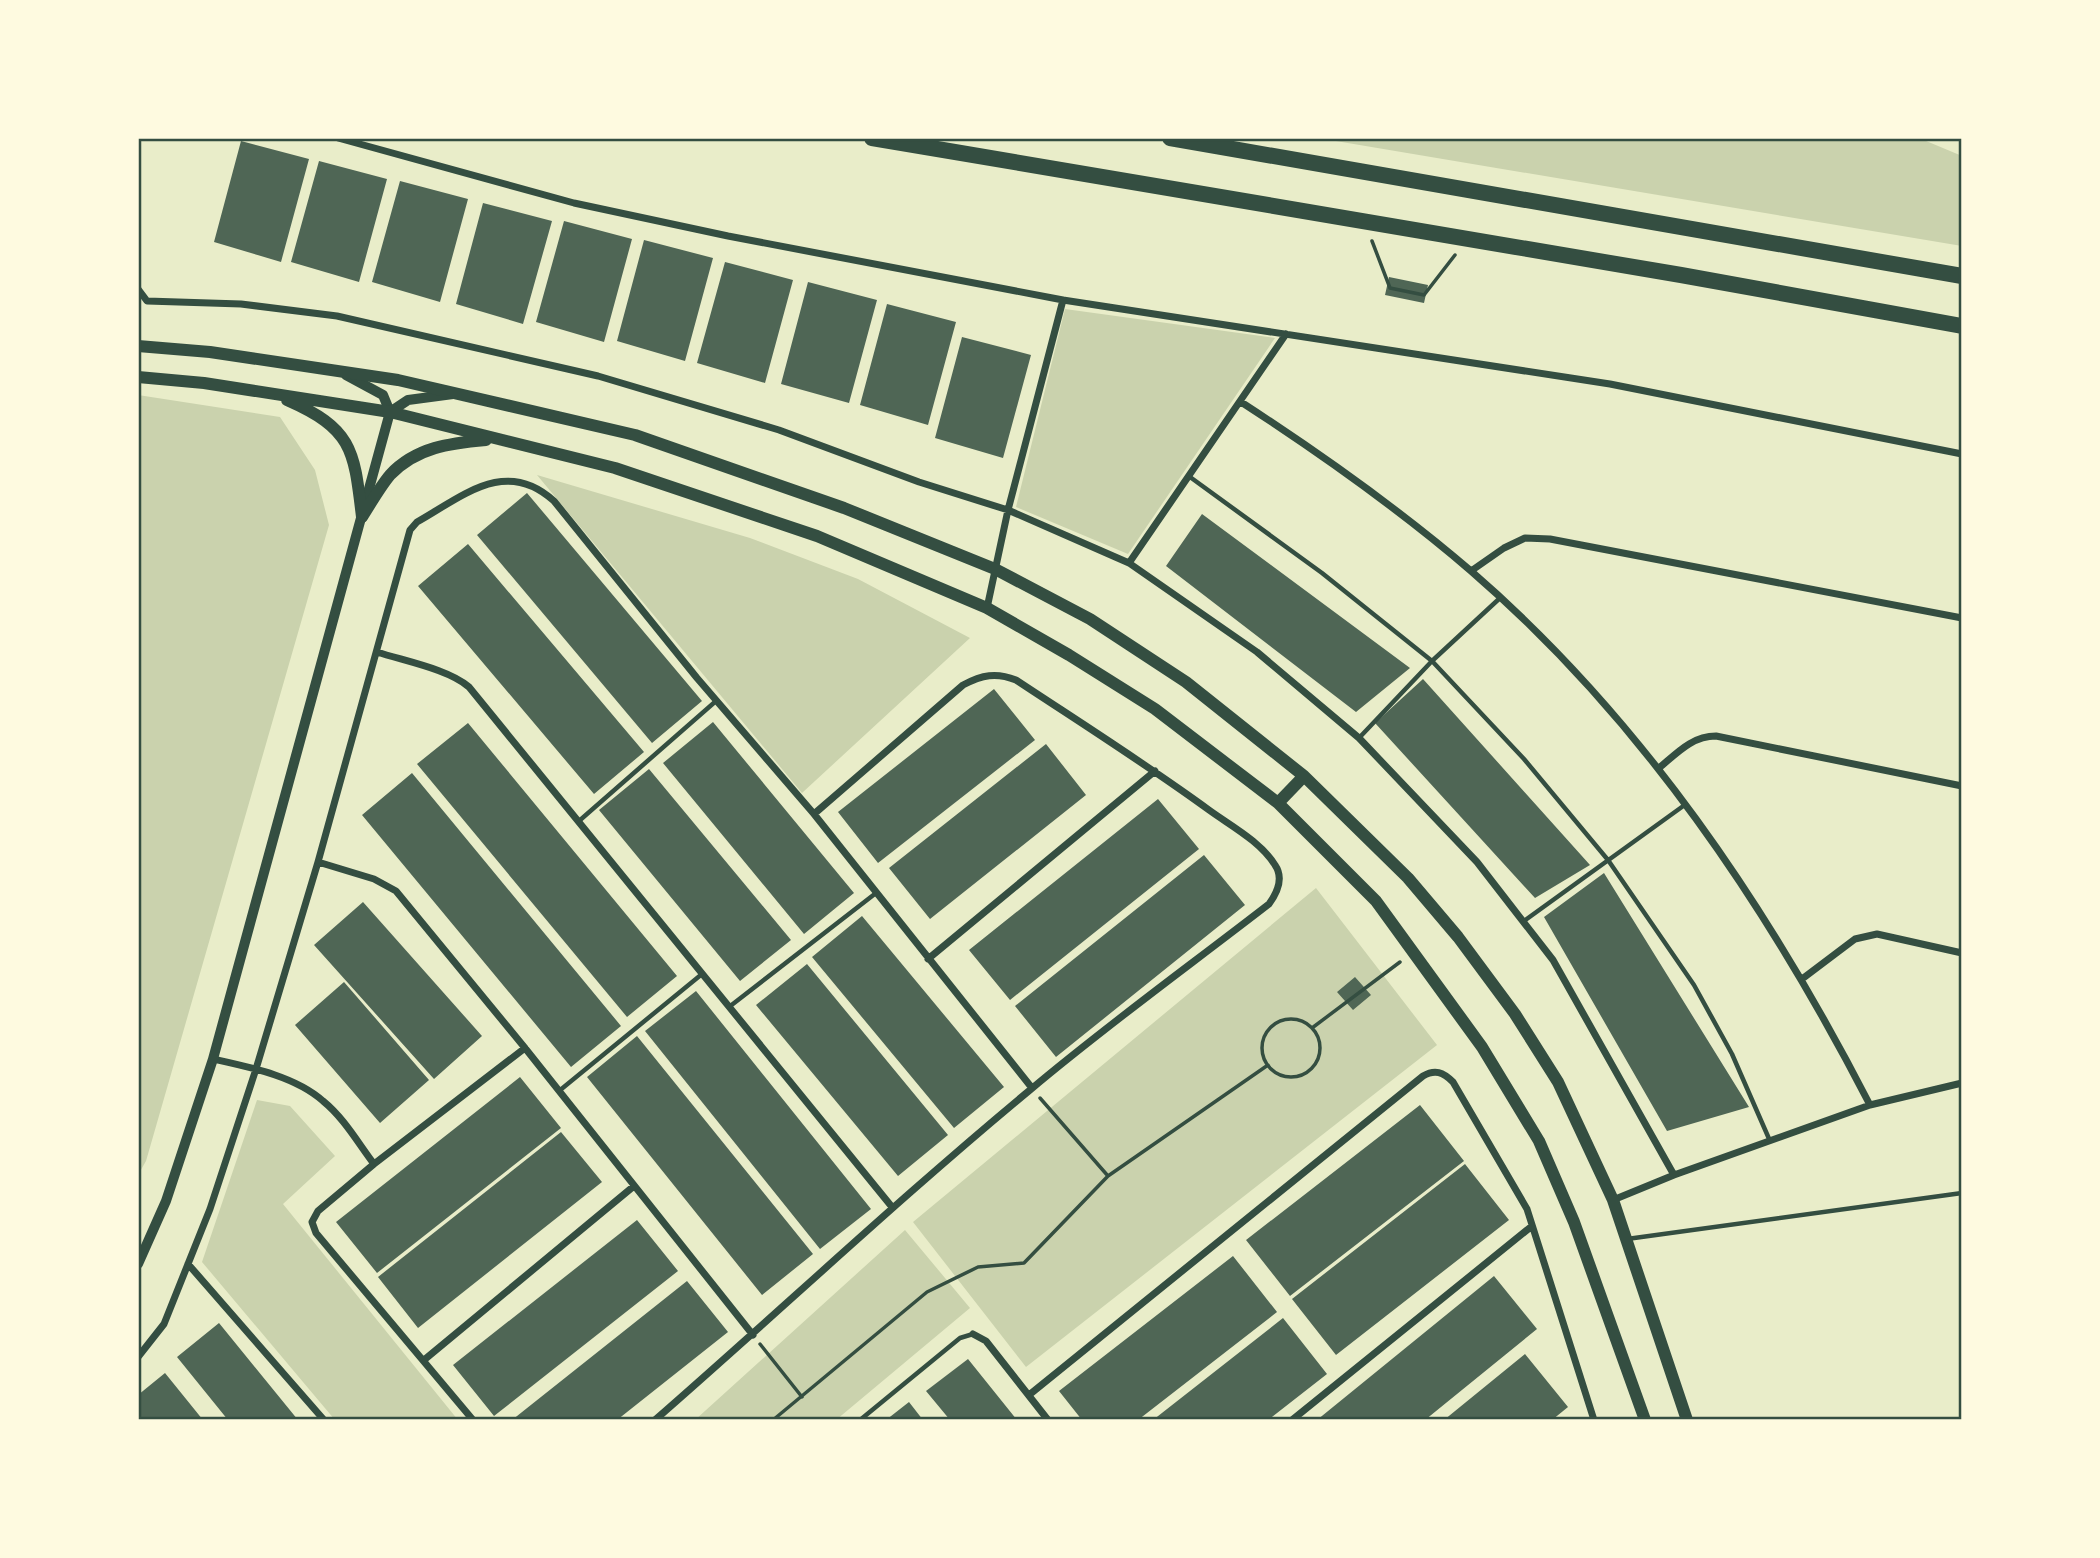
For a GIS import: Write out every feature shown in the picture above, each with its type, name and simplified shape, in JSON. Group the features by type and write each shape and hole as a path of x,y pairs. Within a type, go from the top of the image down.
{"highway":[{"path":"872,138 1748,286 1962,326"},
{"path":"1170,138 1962,276"}],"main road":[{"path":"138,346 210,352 398,380 635,435 845,508 995,569 1090,620 1186,682 1304,776 1408,878 1458,937 1515,1014 1558,1082 1614,1200 1687,1420"},
{"path":"138,377 204,383 390,412 615,468 817,536 987,608 1069,654 1155,709 1278,803 1376,901 1482,1046 1539,1141 1574,1222 1645,1420"},
{"path":"272,393 327,421 346,442 356,465 362,517"},
{"path":"362,517 391,475 409,460 433,447 497,439"},
{"path":"1278,803 1304,776"}],"street":[{"path":"338,138 574,203 728,236 1063,300 1610,384 1962,454"},
{"path":"138,289 147,301 241,304 337,316 598,376 779,430 919,482 1008,510 1129,563 1257,652 1359,738 1477,862 1553,960 1674,1175"},
{"path":"987,608 1008,510 1063,300"},
{"path":"1129,563 1286,334"},
{"path":"138,1264 166,1201 213,1059 390,412 383,395 338,371"},
{"path":"390,412 408,401 458,394"},
{"path":"1241,402 1346,472 1471,571 1601,700 1659,768 1736,875 1802,979 1870,1105"},
{"path":"138,1357 163,1324 210,1209 256,1069 318,862 410,530 416,522 486,483 501,480 523,482 541,489 554,502 716,701 814,814 1032,1088"},
{"path":"1471,571 1504,548 1525,538 1550,539 1962,618"},
{"path":"377,652 461,680 892,1207"},
{"path":"655,1420 753,1335 892,1207 1032,1088 1269,904 1279,886 1280,876 1276,865 1257,845 1155,771 1016,680 1004,675 991,674 963,685 814,814"},
{"path":"1659,768 1692,741 1704,736 1716,736 1962,786"},
{"path":"928,959 1155,771"},
{"path":"318,862 374,878 396,891 525,1048 753,1335"},
{"path":"1802,979 1855,939 1865,935 1877,934 1962,953"},
{"path":"473,1420 313,1227 312,1222 318,1211 374,1164 525,1048"},
{"path":"213,1059 256,1069 300,1085 322,1100 338,1116 374,1164"},
{"path":"1029,1395 1423,1076 1439,1072 1453,1082 1527,1209 1594,1420"},
{"path":"1614,1200 1674,1175 1870,1105 1962,1083"},
{"path":"424,1360 634,1186"},
{"path":"1292,1420 1532,1226"},
{"path":"188,1264 324,1420"},
{"path":"973,1334 986,1341 1048,1420"}],"lane":[{"path":"1190,477 1322,573 1432,661 1524,759 1608,860 1694,985 1731,1054 1770,1141"},
{"path":"1359,738 1432,661 1500,598"},
{"path":"579,821 716,701"},
{"path":"1523,922 1686,804"},
{"path":"729,1007 876,893"},
{"path":"559,1091 702,974"},
{"path":"1626,1239 1962,1193"},
{"path":"860,1420 960,1338 973,1334"}],"path":[{"path":"1364,223 1390,288 1424,295 1467,240"},
{"path":"1312,1028 1413,952"},
{"path":"1285,1019 1297,1019 1312,1028 1320,1045 1316,1063 1309,1070 1292,1076 1275,1072 1268,1065 1263,1054 1263,1043 1274,1024 1285,1019"},
{"path":"773,1420 928,1292 978,1268 1024,1263 1108,1176 1268,1065"},
{"path":"1032,1088 1108,1176"},
{"path":"753,1335 802,1397"}],"green space":[{"path":"1318,138 1919,138 1962,156 1962,246"},
{"path":"1065,309 1275,338 1128,554 1016,507"},
{"path":"138,395 280,417 315,470 329,525 146,1161 138,1175"},
{"path":"537,475 750,538 858,579 970,638 802,793"},
{"path":"1316,888 1437,1045 1026,1367 913,1222"},
{"path":"257,1100 290,1106 335,1156 283,1204 458,1420 335,1420 202,1262"},
{"path":"905,1230 970,1308 836,1420 695,1420"}],"building":[{"path":"241,141 309,159 281,262 214,242"},
{"path":"319,161 387,179 359,282 291,262"},
{"path":"400,181 468,199 440,302 372,282"},
{"path":"483,203 552,221 523,324 456,304"},
{"path":"564,221 632,239 604,342 536,322"},
{"path":"644,240 713,258 685,361 617,341"},
{"path":"725,262 793,280 765,383 697,363"},
{"path":"1389,277 1428,285 1424,303 1385,295"},
{"path":"808,282 877,300 849,403 781,384"},
{"path":"887,304 956,322 928,425 860,405"},
{"path":"962,337 1031,355 1003,458 935,438"},
{"path":"527,493 702,701 652,743 477,535"},
{"path":"1202,514 1410,668 1356,712 1166,566"},
{"path":"468,544 644,752 594,794 418,586"},
{"path":"1423,679 1590,865 1535,898 1375,723"},
{"path":"994,689 1035,740 878,863 838,812"},
{"path":"713,722 854,893 804,934 663,763"},
{"path":"468,723 677,976 627,1017 417,764"},
{"path":"1046,744 1086,795 930,919 889,868"},
{"path":"649,769 791,940 740,981 599,810"},
{"path":"412,773 621,1026 571,1067 362,815"},
{"path":"1158,799 1199,849 1010,1000 969,950"},
{"path":"1204,855 1245,905 1056,1057 1015,1006"},
{"path":"1604,873 1749,1107 1667,1131 1544,917"},
{"path":"363,902 482,1036 434,1079 314,945"},
{"path":"862,916 1004,1087 954,1128 812,957"},
{"path":"807,964 948,1135 898,1176 756,1005"},
{"path":"1355,977 1371,995 1353,1010 1337,992"},
{"path":"344,982 429,1080 380,1123 295,1025"},
{"path":"696,991 871,1209 820,1249 645,1031"},
{"path":"637,1036 813,1254 762,1295 587,1077"},
{"path":"520,1077 561,1128 377,1273 336,1222"},
{"path":"1420,1105 1464,1161 1290,1296 1246,1240"},
{"path":"561,1132 602,1182 418,1328 378,1277"},
{"path":"1465,1164 1509,1220 1336,1355 1292,1299"},
{"path":"637,1220 678,1271 494,1416 453,1365"},
{"path":"1233,1256 1277,1312 1138,1420 1082,1420 1059,1391"},
{"path":"1494,1276 1537,1329 1425,1420 1317,1420"},
{"path":"687,1281 728,1332 617,1420 512,1420"},
{"path":"1283,1318 1327,1374 1268,1420 1153,1420"},
{"path":"219,1323 298,1420 228,1420 177,1357"},
{"path":"1525,1354 1568,1407 1552,1420 1444,1420"},
{"path":"968,1359 1017,1420 950,1420 926,1391"},
{"path":"165,1373 203,1420 138,1420 138,1395"},
{"path":"909,1402 923,1420 886,1420"}]}
